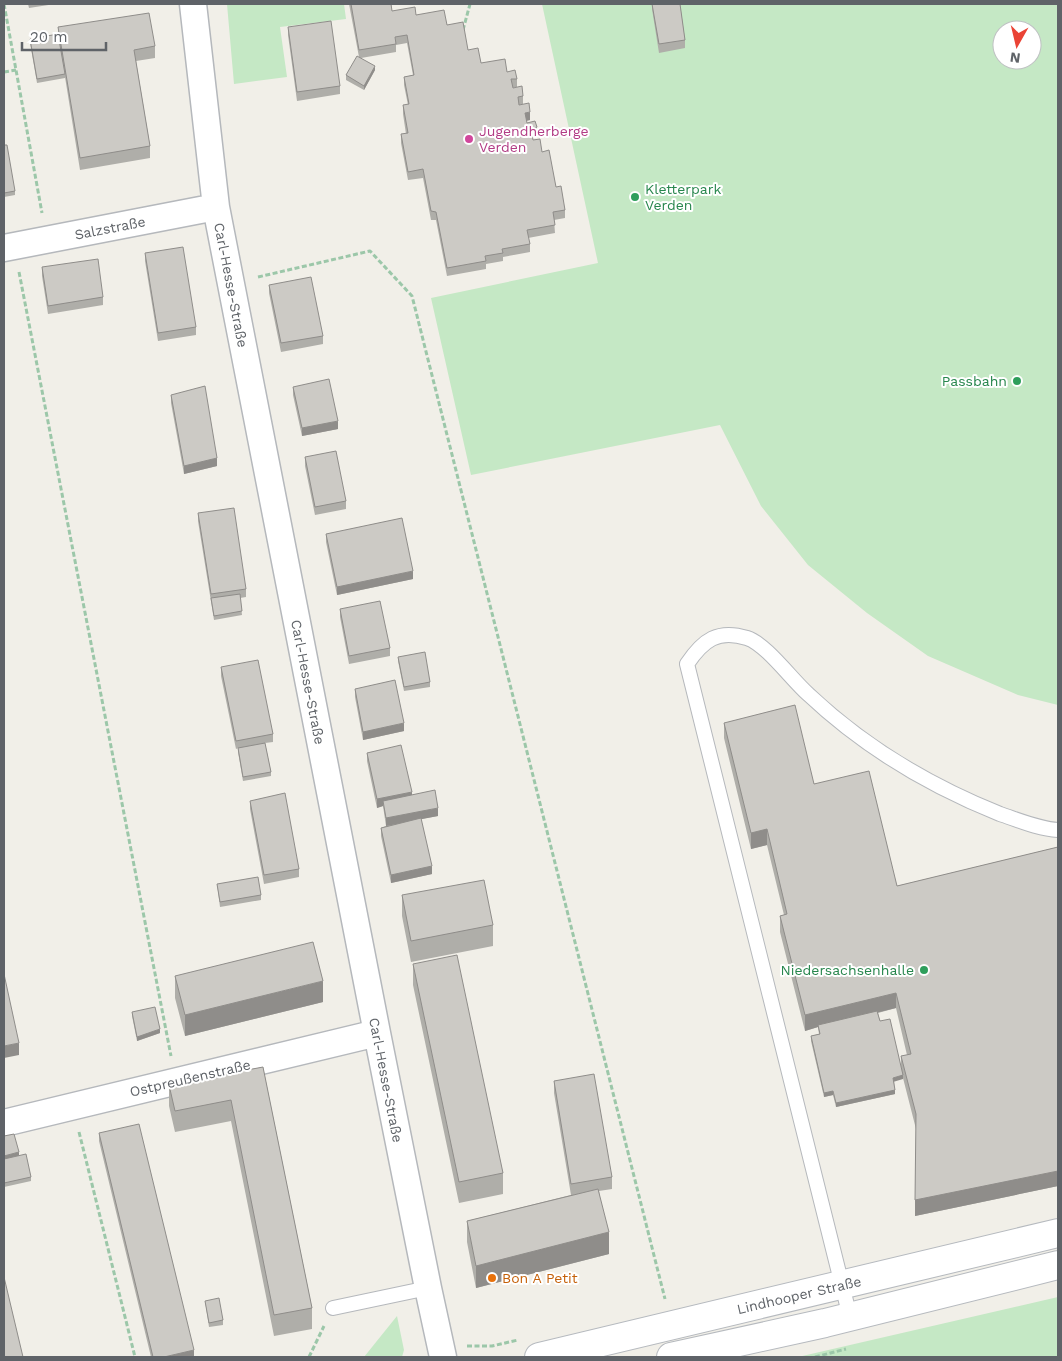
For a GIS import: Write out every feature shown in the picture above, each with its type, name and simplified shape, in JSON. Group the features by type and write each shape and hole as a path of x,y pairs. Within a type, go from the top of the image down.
{"main road":[{"name":"Lindhooper Straße","path":"539,1357 1058,1234"},
{"path":"671,1357 698,1354 1058,1264"}],"street":[{"name":"Carl-Hesse-Straße","path":"193,4 216,207 377,1033 443,1357"},
{"name":"Salzstraße","path":"9,247 216,207"},
{"name":"Ostpreußenstraße","path":"4,1123 377,1033"}],"lane":[{"path":"850,1317 687,664 695,652 710,638 728,634 749,639 770,654 807,694 854,735 916,774 980,806 1016,820 1058,830"},
{"path":"333,1308 428,1288"},
{"path":"690,1320 698,1354"}],"path":[{"path":"4,4 42,214"},
{"path":"463,31 470,4"},
{"path":"4,72 16,70"},
{"path":"9,247 176,1081"},
{"path":"255,277 370,251 412,296 666,1302"},
{"path":"72,1106 135,1357"},
{"path":"309,1357 333,1308"}],"green space":[{"path":"227,4 344,4 346,19 280,27 287,77 234,84"},
{"path":"542,4 1058,4 1058,705 1018,695 928,656 867,613 808,565 761,506 720,425 471,475 431,298 598,263"},
{"path":"1058,1297 1058,1357 798,1357"},
{"path":"397,1316 404,1350 402,1357 364,1357"}],"building":[{"name":"Jugendherberge Verden","path":"351,4 391,4 392,11 415,7 416,15 444,10 447,25 463,22 468,50 478,48 481,63 505,59 507,72 515,70 517,79 511,79 513,88 522,86 523,96 518,97 519,105 529,103 530,112 525,113 527,123 535,121 537,127 531,129 533,140 540,139 542,152 549,150 556,187 561,186 565,210 553,212 555,225 527,230 530,244 502,249 503,253 485,256 486,261 447,268 436,212 431,211 423,169 408,172 401,134 408,133 403,105 409,104 404,77 414,75 407,35 395,37 396,44 359,50"},
{"path":"652,4 680,4 685,40 659,44"},
{"path":"149,13 155,46 134,50 150,146 80,158 58,27"},
{"path":"331,21 340,86 297,92 288,27"},
{"path":"58,34 65,74 37,79 30,39"},
{"path":"357,56 375,66 364,86 346,75"},
{"path":"4,145 7,145 15,191 4,193"},
{"path":"183,247 196,327 158,333 145,253"},
{"path":"98,259 103,297 48,306 42,267"},
{"path":"311,277 323,336 281,343 269,285"},
{"path":"329,379 338,421 302,428 293,387"},
{"path":"205,386 217,458 184,466 171,395"},
{"path":"336,451 346,501 315,507 305,457"},
{"path":"234,508 246,589 211,594 198,513"},
{"path":"402,518 413,571 337,587 326,534"},
{"path":"240,594 242,611 214,616 211,598"},
{"path":"380,601 390,648 349,656 340,609"},
{"path":"425,652 430,682 404,687 398,657"},
{"path":"258,660 273,734 236,741 221,667"},
{"path":"395,680 404,723 363,732 355,689"},
{"name":"Niedersachsenhalle","path":"795,705 814,784 869,771 897,886 1058,847 1058,1171 915,1200 916,1114 901,1056 911,1054 896,993 805,1015 780,916 787,914 767,829 751,833 724,723"},
{"path":"265,743 271,772 243,777 238,748"},
{"path":"401,745 412,792 377,799 367,753"},
{"path":"435,790 438,808 386,818 383,801"},
{"path":"285,793 299,869 264,875 250,801"},
{"path":"421,818 432,866 391,875 381,828"},
{"path":"258,877 261,895 220,902 217,884"},
{"path":"484,880 493,925 411,941 402,895"},
{"path":"313,942 323,981 185,1015 175,976"},
{"path":"457,955 503,1173 459,1182 413,964"},
{"path":"4,974 19,1043 4,1046"},
{"path":"155,1007 160,1029 137,1037 132,1012"},
{"path":"877,1011 880,1021 890,1019 903,1075 893,1078 895,1090 836,1103 833,1091 824,1093 811,1036 820,1034 818,1025"},
{"path":"263,1067 312,1308 274,1315 231,1100 175,1111 169,1085"},
{"path":"594,1074 612,1177 571,1184 554,1081"},
{"path":"139,1124 194,1350 164,1357 153,1357 99,1133"},
{"path":"14,1134 19,1152 4,1156 4,1136"},
{"path":"26,1154 31,1177 4,1183 4,1159"},
{"path":"598,1189 609,1232 476,1266 467,1221"},
{"path":"4,1277 23,1357 4,1357"},
{"path":"219,1298 223,1320 209,1323 205,1301"}],"place":[{"name":"Jugendherberge Verden","path":"469,139"},
{"name":"Kletterpark Verden","path":"635,197"},
{"name":"Passbahn","path":"1017,381"},
{"name":"Niedersachsenhalle","path":"924,970"},
{"name":"Bon A Petit","path":"492,1278"}]}
